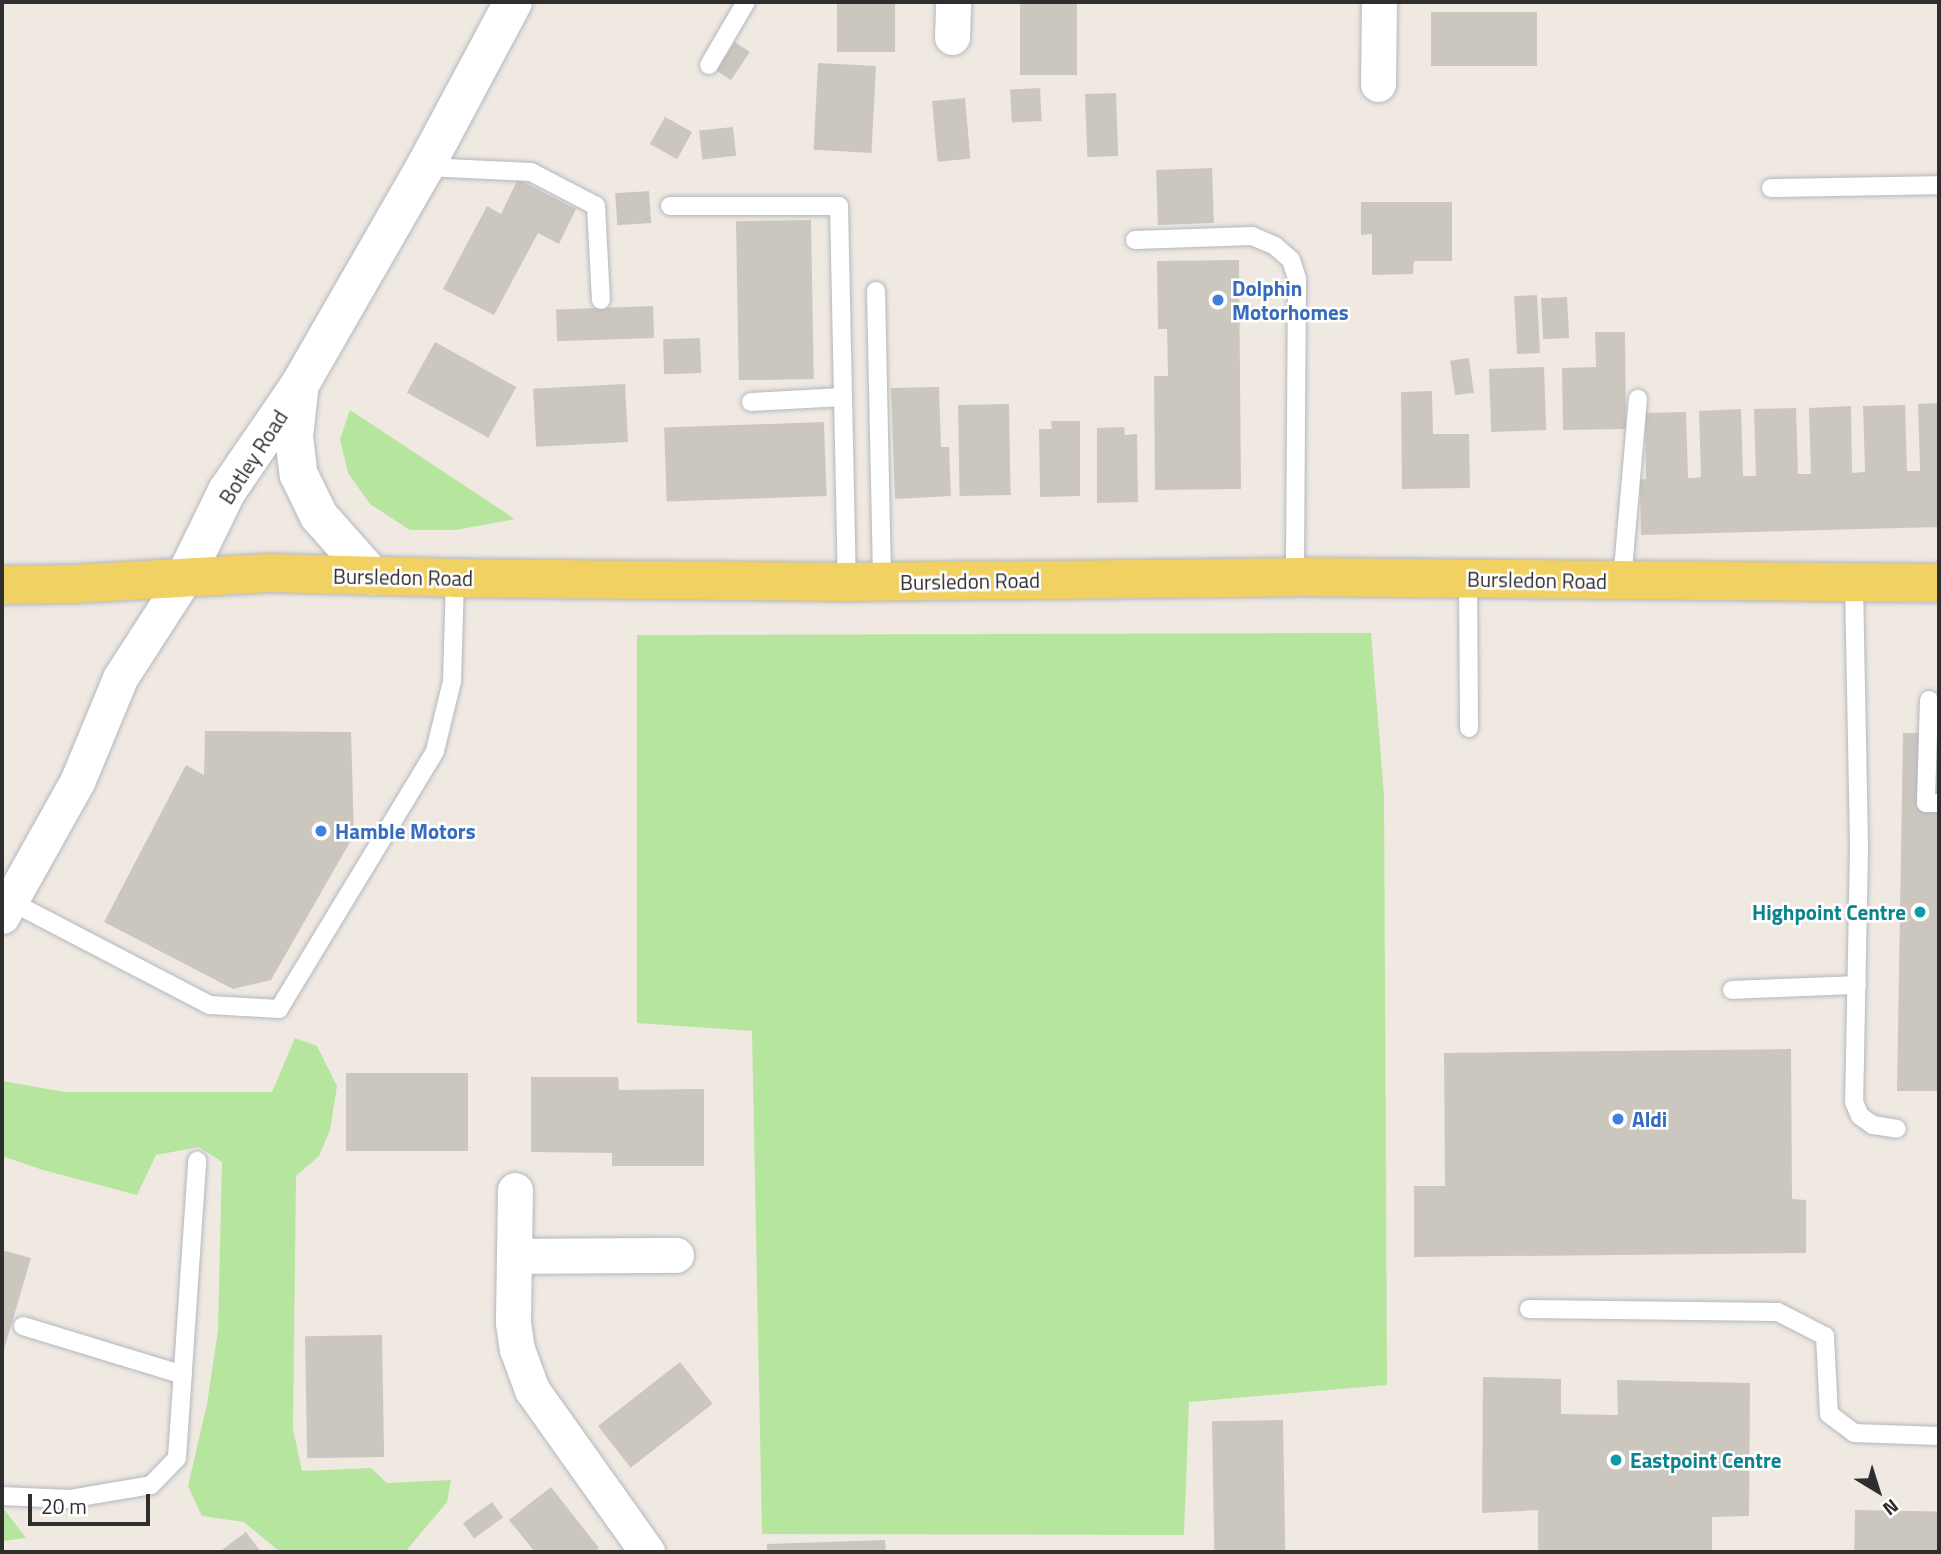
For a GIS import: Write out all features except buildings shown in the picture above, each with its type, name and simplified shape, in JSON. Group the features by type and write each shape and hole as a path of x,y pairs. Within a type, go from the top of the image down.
{"main road":[{"name":"Botley Road","path":"185,577 227,491 299,386 425,167 513,2"},
{"path":"299,386 294,437 299,475 319,516 373,576"},
{"name":"Bursledon Road","path":"2,585 72,584 270,573 455,578 865,582 1294,577 1939,583"}],"street":[{"path":"952,37 953,2"},
{"path":"1378,84 1379,2"},
{"name":"Botley Road","path":"6,908 77,782 120,678 185,577"},
{"path":"515,1190 513,1322 517,1349 532,1390 647,1552"},
{"path":"515,1256 676,1255"}],"lane":[{"path":"709,65 746,2"},
{"path":"425,167 531,172 596,206 601,300"},
{"path":"1771,188 1939,185"},
{"path":"670,206 839,206 843,397 865,582"},
{"path":"1135,240 1252,236 1275,246 1291,260 1297,279 1294,577"},
{"path":"865,582 876,291"},
{"path":"751,402 843,397"},
{"path":"1622,581 1638,399"},
{"path":"6,908 210,1005 279,1009 435,751 452,681 455,578"},
{"path":"1468,579 1469,728"},
{"path":"1854,584 1859,849 1854,1102 1860,1115 1873,1125 1897,1129"},
{"path":"1929,700 1926,803 1939,803"},
{"path":"1732,990 1857,985"},
{"path":"2,1496 69,1499 151,1485 177,1458 197,1161"},
{"path":"1529,1309 1778,1312 1825,1336 1829,1414 1854,1433 1939,1436"},
{"path":"23,1326 183,1375"}],"green space":[{"path":"350,410 515,519 456,530 410,530 370,504 348,473 340,439"},
{"path":"1371,633 1384,795 1387,1385 1189,1402 1184,1535 762,1534 752,1031 637,1023 637,635"},
{"path":"295,1038 317,1046 337,1086 330,1130 319,1156 296,1176 293,1429 302,1471 371,1468 387,1483 451,1480 447,1502 405,1552 280,1552 244,1522 202,1516 188,1486 207,1404 218,1330 222,1162 199,1147 156,1155 137,1195 2,1156 2,1081 65,1092 272,1092"},
{"path":"3,1508 26,1538 2,1541"}],"place":[{"name":"Dolphin Motorhomes","path":"1218,300"},
{"name":"Hamble Motors","path":"321,831"},
{"name":"Highpoint Centre","path":"1920,912"},
{"name":"Aldi","path":"1618,1119"},
{"name":"Eastpoint Centre","path":"1616,1460"}]}
